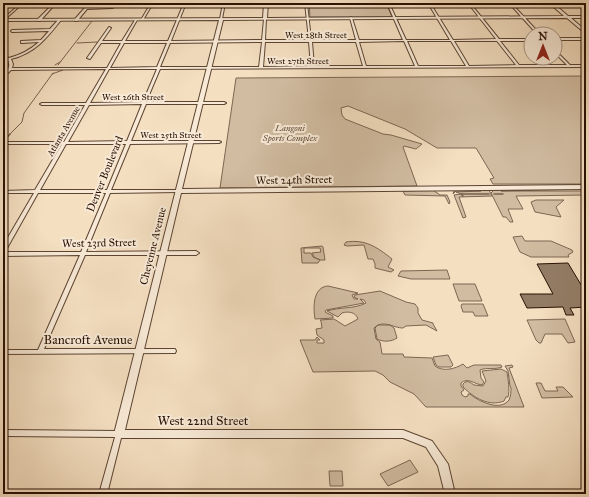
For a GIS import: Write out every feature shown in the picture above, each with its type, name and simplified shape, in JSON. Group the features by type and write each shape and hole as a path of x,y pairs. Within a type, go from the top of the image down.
{"street":[{"path":"3,20 22,3"},
{"path":"39,20 55,3"},
{"path":"76,20 90,3"},
{"path":"86,8 112,7 121,3"},
{"path":"142,20 152,3"},
{"name":"Denver Boulevard","path":"40,352 83,254 185,3"},
{"name":"Cheyenne Avenue","path":"104,494 178,191 210,68 224,3"},
{"path":"261,67 266,3"},
{"path":"306,3 313,67"},
{"path":"388,3 417,67"},
{"path":"429,3 468,66"},
{"path":"469,3 518,66"},
{"path":"510,3 531,26"},
{"path":"551,3 586,33"},
{"path":"3,20 586,17"},
{"path":"351,18 365,67"},
{"path":"3,60 29,52 42,41 60,20"},
{"name":"Atlanta Avenue","path":"3,250 38,192 136,20"},
{"path":"89,58 110,28"},
{"path":"12,31 51,30"},
{"path":"563,40 586,39"},
{"name":"West 28th Street","path":"100,42 523,40"},
{"path":"22,42 42,41"},
{"path":"3,56 9,59 11,64 10,69 3,77"},
{"path":"563,60 569,66"},
{"name":"West 27th Street","path":"10,69 586,66"},
{"name":"West 26th Street","path":"42,104 224,103"},
{"name":"West 25th Street","path":"3,143 219,142"},
{"name":"West 24th Street","path":"3,192 586,187"},
{"name":"West 23rd Street","path":"3,254 196,253"},
{"name":"Bancroft Avenue","path":"3,352 173,351"},
{"name":"West 22nd Street","path":"3,434 403,434 429,444 443,464 450,494"}],"green space":[{"path":"309,3 386,3 392,17 310,17"},
{"name":"Langoni Sports Complex","path":"586,76 586,184 493,184 490,179 494,178 476,148 437,148 405,129 348,106 341,108 342,115 345,119 383,134 422,144 416,149 403,147 417,186 220,188 236,78"},
{"path":"586,189 501,191 586,191 586,195 516,196 523,209 508,209 513,222 510,222 506,217 503,217 491,193 493,191 491,190"},
{"path":"433,190 440,195 447,195 450,202 449,204 445,196 405,195 403,191"},
{"path":"489,190 492,196 459,197 466,217 463,218 454,195 461,194 456,192 481,191 456,191 453,194 454,191"},
{"path":"536,200 564,200 556,207 561,217 535,212 531,202"},
{"path":"522,236 525,241 551,241 572,250 573,252 568,255 569,257 531,257 520,252 513,237"},
{"path":"353,241 365,243 376,248 392,259 388,267 394,270 391,272 375,268 373,259 368,259 364,245 347,246 344,245 346,242"},
{"path":"322,246 325,260 320,260 318,263 302,263 301,248","holes":["304,248 320,248 321,252 312,253 314,257 320,260 313,257 311,253 304,253"]},
{"path":"447,270 450,279 411,279 398,276 401,271"},
{"path":"453,284 475,284 482,301 459,301"},
{"path":"328,286 358,293 352,295 354,299 358,299 354,297 355,295 380,291 406,302 415,304 422,320 433,323 437,331 426,325 406,326 399,328 384,324 377,325 374,328 376,339 380,342 382,354 403,354 404,357 432,358 435,366 442,369 453,368 463,364 467,368 474,365 501,365 502,367 499,368 480,370 481,378 484,382 482,385 469,381 464,381 461,383 464,390 461,392 465,397 470,394 478,400 495,405 505,403 510,398 511,388 508,371 505,366 512,365 513,367 509,368 524,407 426,407 414,394 390,382 383,375 375,371 313,372 300,340 315,340 317,337 320,340 317,340 317,343 324,343 324,340 317,335 316,329 322,328 320,320 334,319 345,326 358,319 356,315 352,313 342,313 338,317 327,311 366,303 364,300 360,299 364,303 326,310 325,312 333,316 333,318 315,319 315,298 319,290"},
{"path":"462,304 483,304 488,316 475,316 473,312 463,312 461,306"},
{"path":"565,319 575,342 568,343 562,334 545,334 541,343 539,343 536,340 527,320"},
{"path":"378,325 390,325 394,328 397,338 387,341 377,339 375,328"},
{"path":"448,355 453,365 451,367 439,367 436,365 433,357"},
{"path":"501,369 507,372 509,384 508,397 506,397 504,401 498,403 487,402 472,395 463,387 463,384 467,382 474,385 483,386 486,381 482,371"},
{"path":"536,383 541,383 545,391 558,391 556,387 563,387 573,397 542,398"},
{"path":"410,460 418,472 388,486 380,474"},
{"path":"329,471 342,471 343,486 330,486"}],"building":[{"path":"568,263 586,293 586,307 570,308 574,315 566,315 563,307 527,308 520,294 553,294 537,264"}],"waterway":[{"path":"58,65 92,21"},
{"path":"77,43 97,42"},
{"path":"55,65 60,62"},
{"path":"52,74 63,70"},
{"path":"10,134 22,122 24,113 52,74"},
{"path":"4,141 10,134"},
{"path":"463,196 461,194 489,194"},
{"path":"494,194 503,194"}]}
